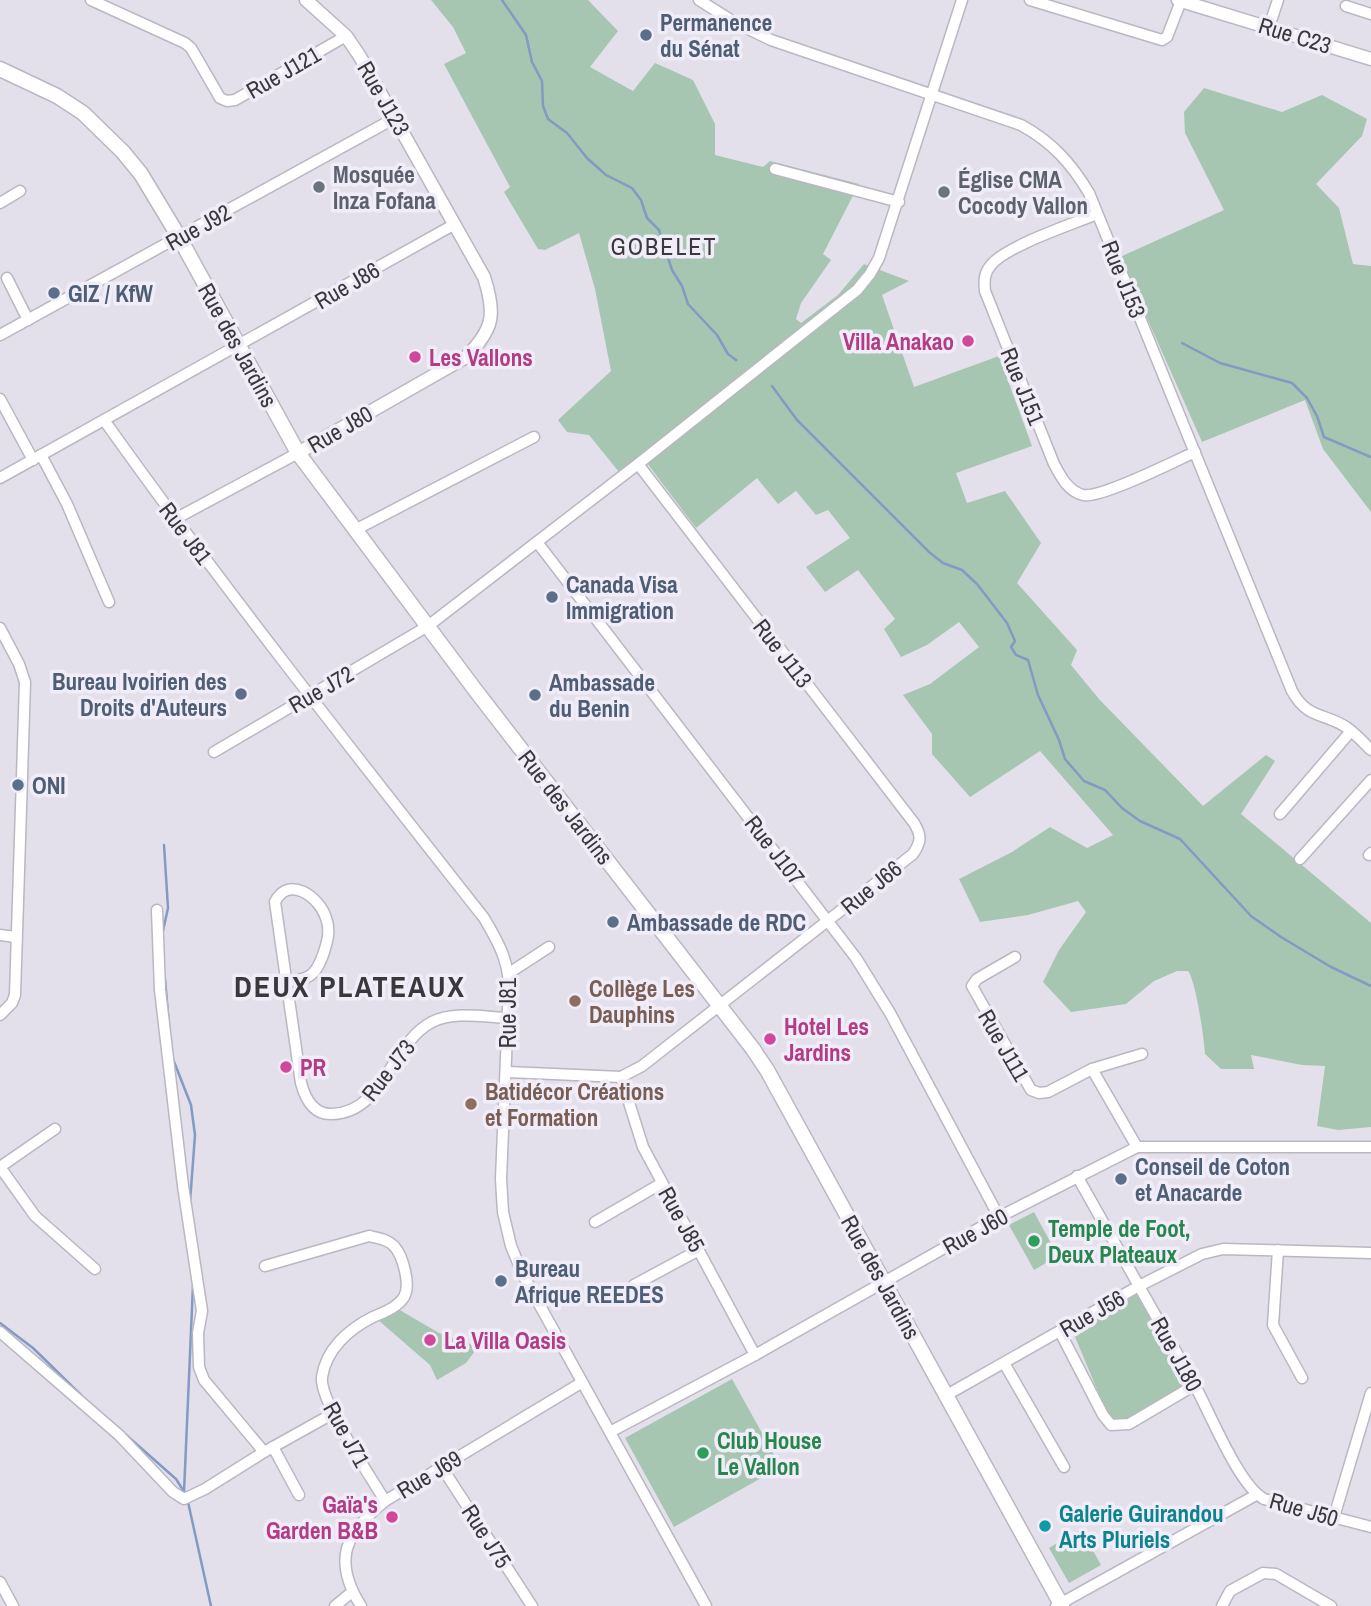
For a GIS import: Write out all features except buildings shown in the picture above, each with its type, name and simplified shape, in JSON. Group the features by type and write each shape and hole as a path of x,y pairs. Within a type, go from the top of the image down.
{"main road":[{"name":"Rue des Jardins","path":"0,69 57,96 83,113 104,131 141,174 179,237 298,453 767,1070 1059,1605"}],"street":[{"name":"Rue J121","path":"91,0 185,43 191,48 220,98 227,101 235,100 346,36"},
{"name":"Rue J123","path":"306,0 346,36 395,118 484,277 492,302 490,323"},
{"name":"Rue J153","path":"699,0 734,22 771,40 1021,125 1051,144 1065,157 1078,175 1097,214 1296,699 1314,714 1341,724 1351,731"},
{"name":"Rue J72","path":"214,752 428,626 857,290 879,258 962,0"},
{"path":"1030,0 1162,40 1167,37 1180,0"},
{"name":"Rue C23","path":"1180,0 1371,59"},
{"path":"1269,27 1278,0"},
{"path":"1346,6 1371,14"},
{"name":"Rue J92","path":"0,335 395,118"},
{"path":"775,169 899,202"},
{"path":"0,203 20,191"},
{"name":"Rue J151","path":"1097,214 999,257 986,273 984,282 985,291 1054,464 1071,489 1087,496 1105,491 1195,452"},
{"name":"Rue J86","path":"0,478 239,347 455,224"},
{"path":"7,278 28,320"},
{"name":"Rue J80","path":"175,519 298,453 466,357 482,341 490,323"},
{"path":"0,399 67,504 109,602"},
{"name":"Rue J81","path":"104,420 309,696 484,918 500,946 509,973 501,1179 503,1212 511,1246 523,1275 581,1383 706,1606"},
{"path":"355,530 534,437"},
{"name":"Rue J113","path":"638,464 914,823 921,836 920,844"},
{"name":"Rue J107","path":"537,542 829,920 885,1003 999,1217"},
{"path":"0,628 19,664 25,682 15,995 12,1003 0,1015"},
{"path":"1280,814 1351,731 1371,750"},
{"path":"1300,859 1371,780"},
{"name":"Rue J66","path":"621,1077 642,1066 913,854 920,844"},
{"name":"Rue J73","path":"286,982 311,975 319,965 327,944 328,930 326,918 314,900 307,893 289,888 283,891 275,902 286,982 303,1089 309,1103 327,1114 350,1112 366,1100 410,1041 432,1022 444,1017 459,1016 508,1018"},
{"path":"157,910 160,990 183,1186 202,1311 198,1333 199,1367 204,1380 269,1450 299,1495"},
{"path":"0,935 16,937"},
{"path":"509,973 549,947"},
{"name":"Rue J111","path":"1015,957 977,979 972,986 1031,1090 1048,1092 1092,1069 1142,1054"},
{"path":"1092,1069 1137,1147"},
{"path":"507,1072 621,1077"},
{"name":"Rue J85","path":"621,1077 642,1147 755,1355"},
{"path":"55,1129 0,1167 35,1216 95,1269"},
{"name":"Rue J60","path":"610,1432 755,1355 999,1217 1137,1147 1371,1147"},
{"name":"Rue J180","path":"1077,1176 1195,1385 1239,1469 1256,1494"},
{"path":"595,1222 662,1183"},
{"name":"Rue J71","path":"265,1266 369,1236 384,1239 394,1246 400,1258 407,1288 404,1296 395,1307 356,1326 343,1337 330,1356 322,1377 324,1391 334,1413 385,1501"},
{"name":"Rue J56","path":"945,1396 1139,1286 1213,1251 1223,1249 1371,1253"},
{"path":"1278,1250 1273,1325 1302,1378"},
{"path":"634,1285 699,1251"},
{"path":"0,1332 119,1435 173,1492 185,1499 334,1413"},
{"path":"1060,1332 1103,1415 1111,1425 1129,1424 1195,1385"},
{"path":"1004,1363 1064,1467"},
{"name":"Rue J69","path":"361,1606 352,1592 346,1574 345,1550 353,1531 368,1515 385,1501 581,1383"},
{"path":"1334,1517 1371,1392"},
{"name":"Rue J75","path":"442,1466 532,1606"},
{"name":"Rue J50","path":"1059,1605 1256,1494 1265,1499 1371,1527"},
{"path":"1222,1606 1230,1591 1256,1575 1269,1573 1276,1574 1331,1606"},
{"path":"0,1582 13,1606"},
{"path":"335,1606 352,1592"}],"green space":[{"path":"431,0 588,0 618,31 590,67 633,91 655,63 693,80 715,124 715,155 763,167 770,161 859,184 823,254 831,260 801,303 796,319 801,323 838,295 864,264 909,281 882,295 914,387 999,356 1032,446 956,473 967,503 1005,491 1041,543 1017,583 1077,650 1071,665 1099,699 1203,806 1266,755 1275,761 1241,814 1371,923 1371,1127 1338,1130 1317,1126 1325,1066 1302,1065 1251,1055 1254,1069 1221,1069 1205,1054 1197,997 1188,971 1177,971 1154,981 1126,1004 1071,1012 1043,982 1059,950 1086,912 1078,901 1028,915 980,922 959,879 1012,852 1050,827 1087,848 1113,835 1040,751 970,797 932,754 932,734 903,695 930,684 979,647 959,622 927,645 901,657 884,629 895,619 858,570 825,592 806,567 850,538 828,510 816,515 796,491 778,504 757,478 696,528 641,455 619,472 589,435 567,432 558,420 611,371 595,289 579,233 545,250 538,249 504,192 510,187 444,64 466,53 453,27"},
{"path":"1204,88 1282,112 1322,95 1367,119 1362,136 1316,184 1339,208 1353,264 1371,266 1371,512 1323,449 1305,400 1202,442 1120,257 1224,210 1185,133 1184,112"},
{"name":"Temple de Foot, Deux Plateaux","path":"1034,1212 1058,1256 1034,1270 1009,1225"},
{"path":"1138,1289 1189,1383 1122,1424 1111,1423 1073,1332"},
{"name":"La Villa Oasis","path":"398,1309 439,1333 478,1347 466,1363 437,1380 430,1365 377,1319"},
{"name":"Club House Le Vallon","path":"732,1379 781,1467 674,1527 625,1438"},
{"path":"1081,1529 1101,1565 1069,1583 1049,1548"}],"waterway":[{"path":"502,0 526,35 532,62 542,81 543,106 548,119 567,133 587,158 606,175 632,188 641,200 647,218 659,230 672,270 682,286 688,304 717,335 728,354 736,360"},
{"path":"1182,343 1220,363 1292,383 1307,398 1324,437 1371,457"},
{"path":"772,386 797,420 929,552 943,563 962,570 977,584 1007,623 1015,641 1011,647 1016,655 1028,660 1038,695 1065,759 1084,781 1105,790 1122,808 1140,821 1180,839 1251,916 1331,967 1371,986"},
{"path":"163,931 168,908 164,845"},
{"path":"165,979 169,1025"},
{"path":"173,1059 191,1105 195,1135 190,1202"},
{"path":"184,1492 193,1285"},
{"path":"0,1323 33,1348 81,1395"},
{"path":"125,1434 176,1479 183,1490"},
{"path":"188,1502 211,1606"}],"place":[{"name":"Permanence du Sénat","path":"646,35"},
{"name":"Mosquée Inza Fofana","path":"319,187"},
{"name":"Église CMA Cocody Vallon","path":"944,192"},
{"name":"GIZ / KfW","path":"54,293"},
{"name":"Villa Anakao","path":"968,341"},
{"name":"Les Vallons","path":"415,357"},
{"name":"Canada Visa Immigration","path":"552,597"},
{"name":"Bureau Ivoirien des Droits d'Auteurs","path":"241,694"},
{"name":"Ambassade du Benin","path":"535,695"},
{"name":"ONI","path":"18,785"},
{"name":"Ambassade de RDC","path":"613,922"},
{"name":"Collège Les Dauphins","path":"575,1001"},
{"name":"Hotel Les Jardins","path":"770,1039"},
{"name":"PR","path":"286,1067"},
{"name":"Batidécor Créations et Formation","path":"471,1104"},
{"name":"Conseil de Coton et Anacarde","path":"1121,1179"},
{"name":"Temple de Foot, Deux Plateaux","path":"1034,1241"},
{"name":"Bureau Afrique REEDES","path":"501,1281"},
{"name":"La Villa Oasis","path":"430,1340"},
{"name":"Club House Le Vallon","path":"703,1453"},
{"name":"Gaïa's Garden B&B","path":"392,1517"},
{"name":"Galerie Guirandou Arts Pluriels","path":"1045,1526"}],"district":[{"name":"GOBELET","path":"664,246"},
{"name":"DEUX PLATEAUX","path":"350,986"}]}
